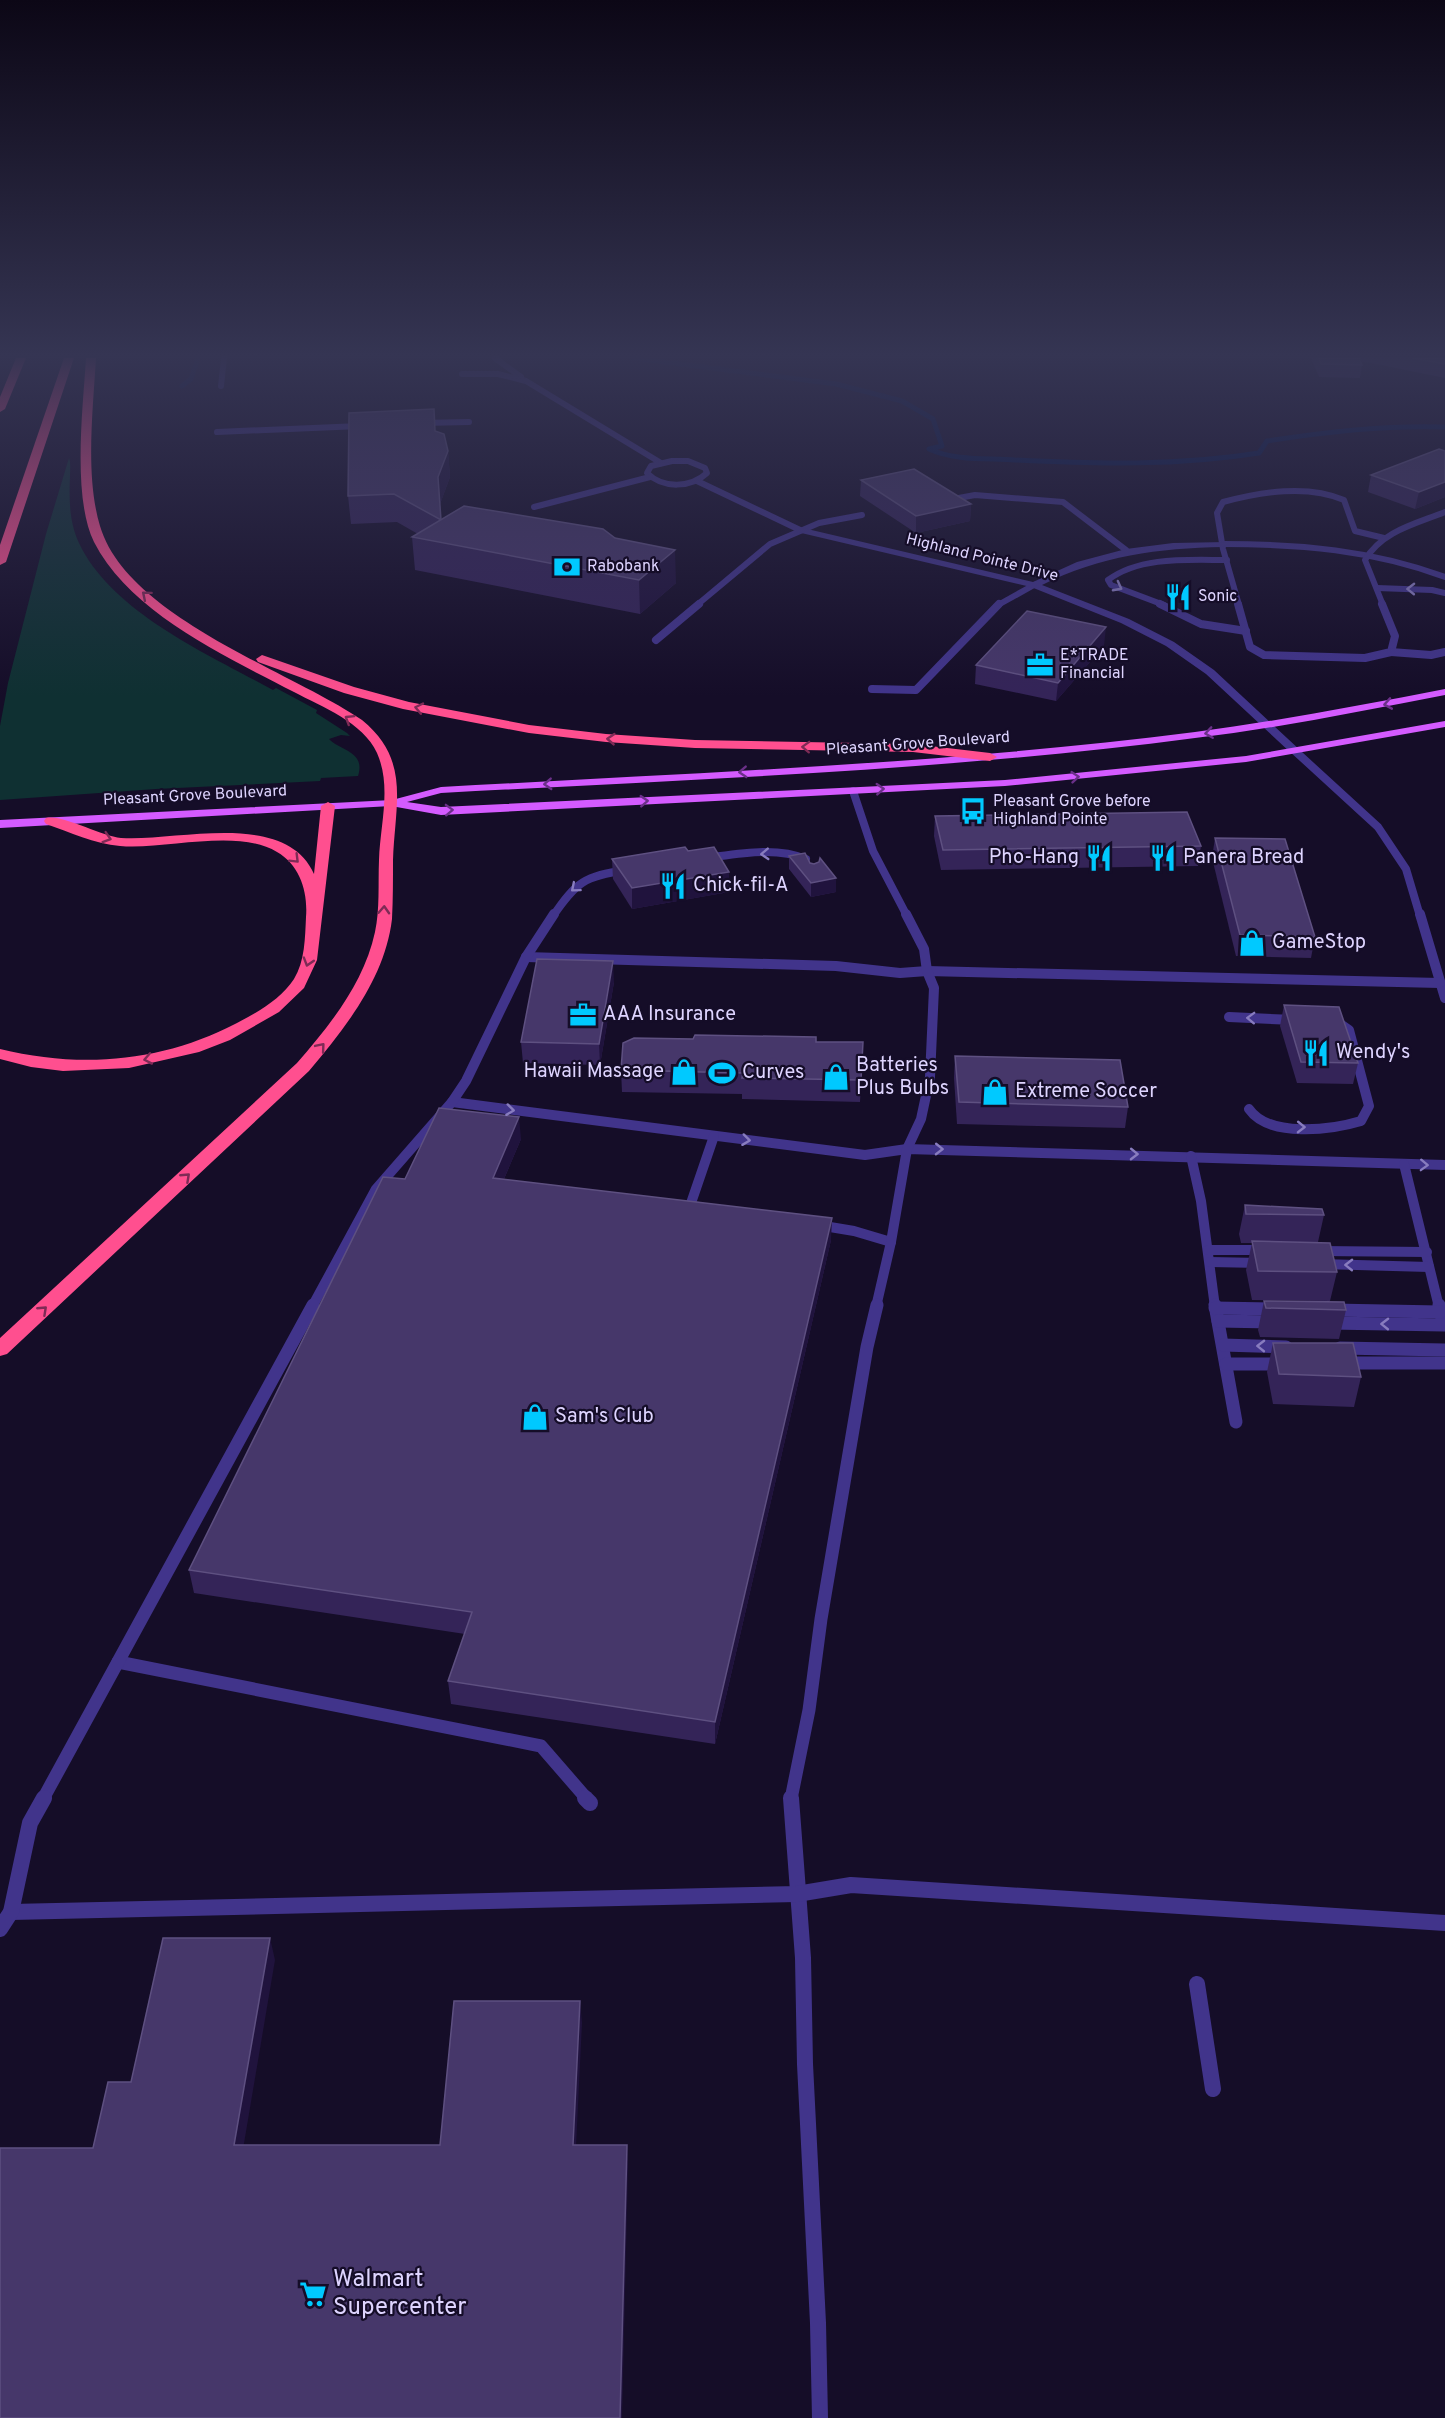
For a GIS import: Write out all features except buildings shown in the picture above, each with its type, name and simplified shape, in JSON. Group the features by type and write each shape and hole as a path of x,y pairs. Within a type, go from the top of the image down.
{"highway":[{"path":"0,562 31,471"},
{"path":"0,1349 303,1067 346,1017 370,973 383,930 387,833 391,803 389,772 383,753 376,741 359,725 324,704 218,647 150,599 118,569 93,527 88,471"},
{"path":"193,629 260,659 349,690 458,716 529,729 606,738 695,744 913,748 990,756"},
{"path":"0,1054 48,1064 116,1065 184,1052 216,1041 271,1011 303,976 310,957 315,905 322,873 328,806"},
{"path":"51,821 120,842 196,838 258,839 282,848 298,860 306,872 315,905"}],"main road":[{"name":"Pleasant Grove Boulevard","path":"391,803 441,790 990,756 1126,744 1267,725 1445,692"},
{"name":"Pleasant Grove Boulevard","path":"0,824 391,803 441,811 1005,783 1151,771 1295,751 1445,724"}],"street":[{"name":"Highland Pointe Drive","path":"697,481 800,530 1034,585 1125,621 1170,644 1210,672 1295,751"},
{"path":"1034,585 1079,563 1126,550 1168,545 1223,544"}],"lane":[{"path":"648,471 650,477"},
{"path":"534,507 650,477 669,483 697,481 707,473 705,471"},
{"path":"1384,538 1355,531 1344,500 1322,492 1258,493 1224,502 1217,513 1250,647 1264,655 1365,658 1391,652 1419,655 1445,652"},
{"path":"945,501 975,495 1064,502 1126,550"},
{"path":"1391,652 1395,636 1365,563 1368,553 1384,538 1445,512"},
{"path":"656,640 770,544 819,523 862,515"},
{"path":"1223,544 1322,546 1402,561 1445,577"},
{"path":"1227,560 1145,564 1112,574 1108,580 1111,585 1171,608 1201,624 1246,631"},
{"path":"872,689 916,690 1001,602 1034,585"},
{"path":"1377,588 1432,590 1445,593"},
{"path":"1295,751 1378,827 1406,869 1445,998"},
{"path":"820,2418 803,1958 792,1795 809,1710 823,1608 867,1347 891,1242 906,1149 921,1119 930,1077 934,988 927,971 924,949 873,850 853,791"},
{"path":"693,860 786,853 801,855 809,861 811,866"},
{"path":"0,1929 11,1912 30,1823 376,1189 452,1102 466,1081 526,957 567,895 580,882 604,873 638,868"},
{"path":"526,957 836,966 900,973 927,971 1440,983"},
{"path":"1229,1017 1305,1020"},
{"path":"1249,1109 1256,1119 1273,1127 1338,1128 1361,1121 1369,1106 1349,1030 1337,1021 1326,1021"},
{"path":"452,1102 864,1155 906,1149 1445,1165"},
{"path":"713,1209 690,1206 714,1136"},
{"path":"1191,1156 1201,1201 1215,1308 1236,1422"},
{"path":"1314,1323 1444,1327 1404,1164"},
{"path":"807,1224 854,1231 891,1242"},
{"path":"1209,1256 1277,1251"},
{"path":"1312,1251 1426,1252"},
{"path":"1209,1256 1269,1263"},
{"path":"1303,1264 1429,1267"},
{"path":"1215,1308 1287,1309"},
{"path":"1323,1309 1440,1312"},
{"path":"1218,1321 1290,1322"},
{"path":"1223,1346 1295,1347"},
{"path":"1329,1348 1445,1350"},
{"path":"1330,1364 1445,1363"},
{"path":"1226,1364 1295,1364"},
{"path":"118,1662 541,1746 590,1803"},
{"path":"11,1912 797,1894 851,1885 1445,1923"},
{"path":"1197,1984 1213,2089"}],"green space":[{"path":"65,471 70,471 70,510 73,527 79,543 94,568 114,591 138,611 193,647 273,690 276,688 317,710 316,713 350,736 341,735 329,739 355,756 360,768 358,776 321,778 320,781 0,800 0,726 8,683 46,534"}],"place":[{"name":"Rabobank","path":"567,567"},
{"name":"Sonic","path":"1178,597"},
{"name":"E*TRADE Financial","path":"1040,665"},
{"name":"Pleasant Grove before Highland Pointe","path":"973,811"},
{"name":"Pho-Hang","path":"1099,858"},
{"name":"Panera Bread","path":"1163,858"},
{"name":"Chick-fil-A","path":"673,886"},
{"name":"GameStop","path":"1252,943"},
{"name":"AAA Insurance","path":"583,1015"},
{"name":"Wendy's","path":"1316,1053"},
{"name":"Hawaii Massage","path":"684,1072"},
{"name":"Curves","path":"722,1073"},
{"name":"Batteries Plus Bulbs","path":"836,1077"},
{"name":"Extreme Soccer","path":"995,1092"},
{"name":"Sam's Club","path":"535,1417"},
{"name":"Walmart Supercenter","path":"313,2294"}]}
